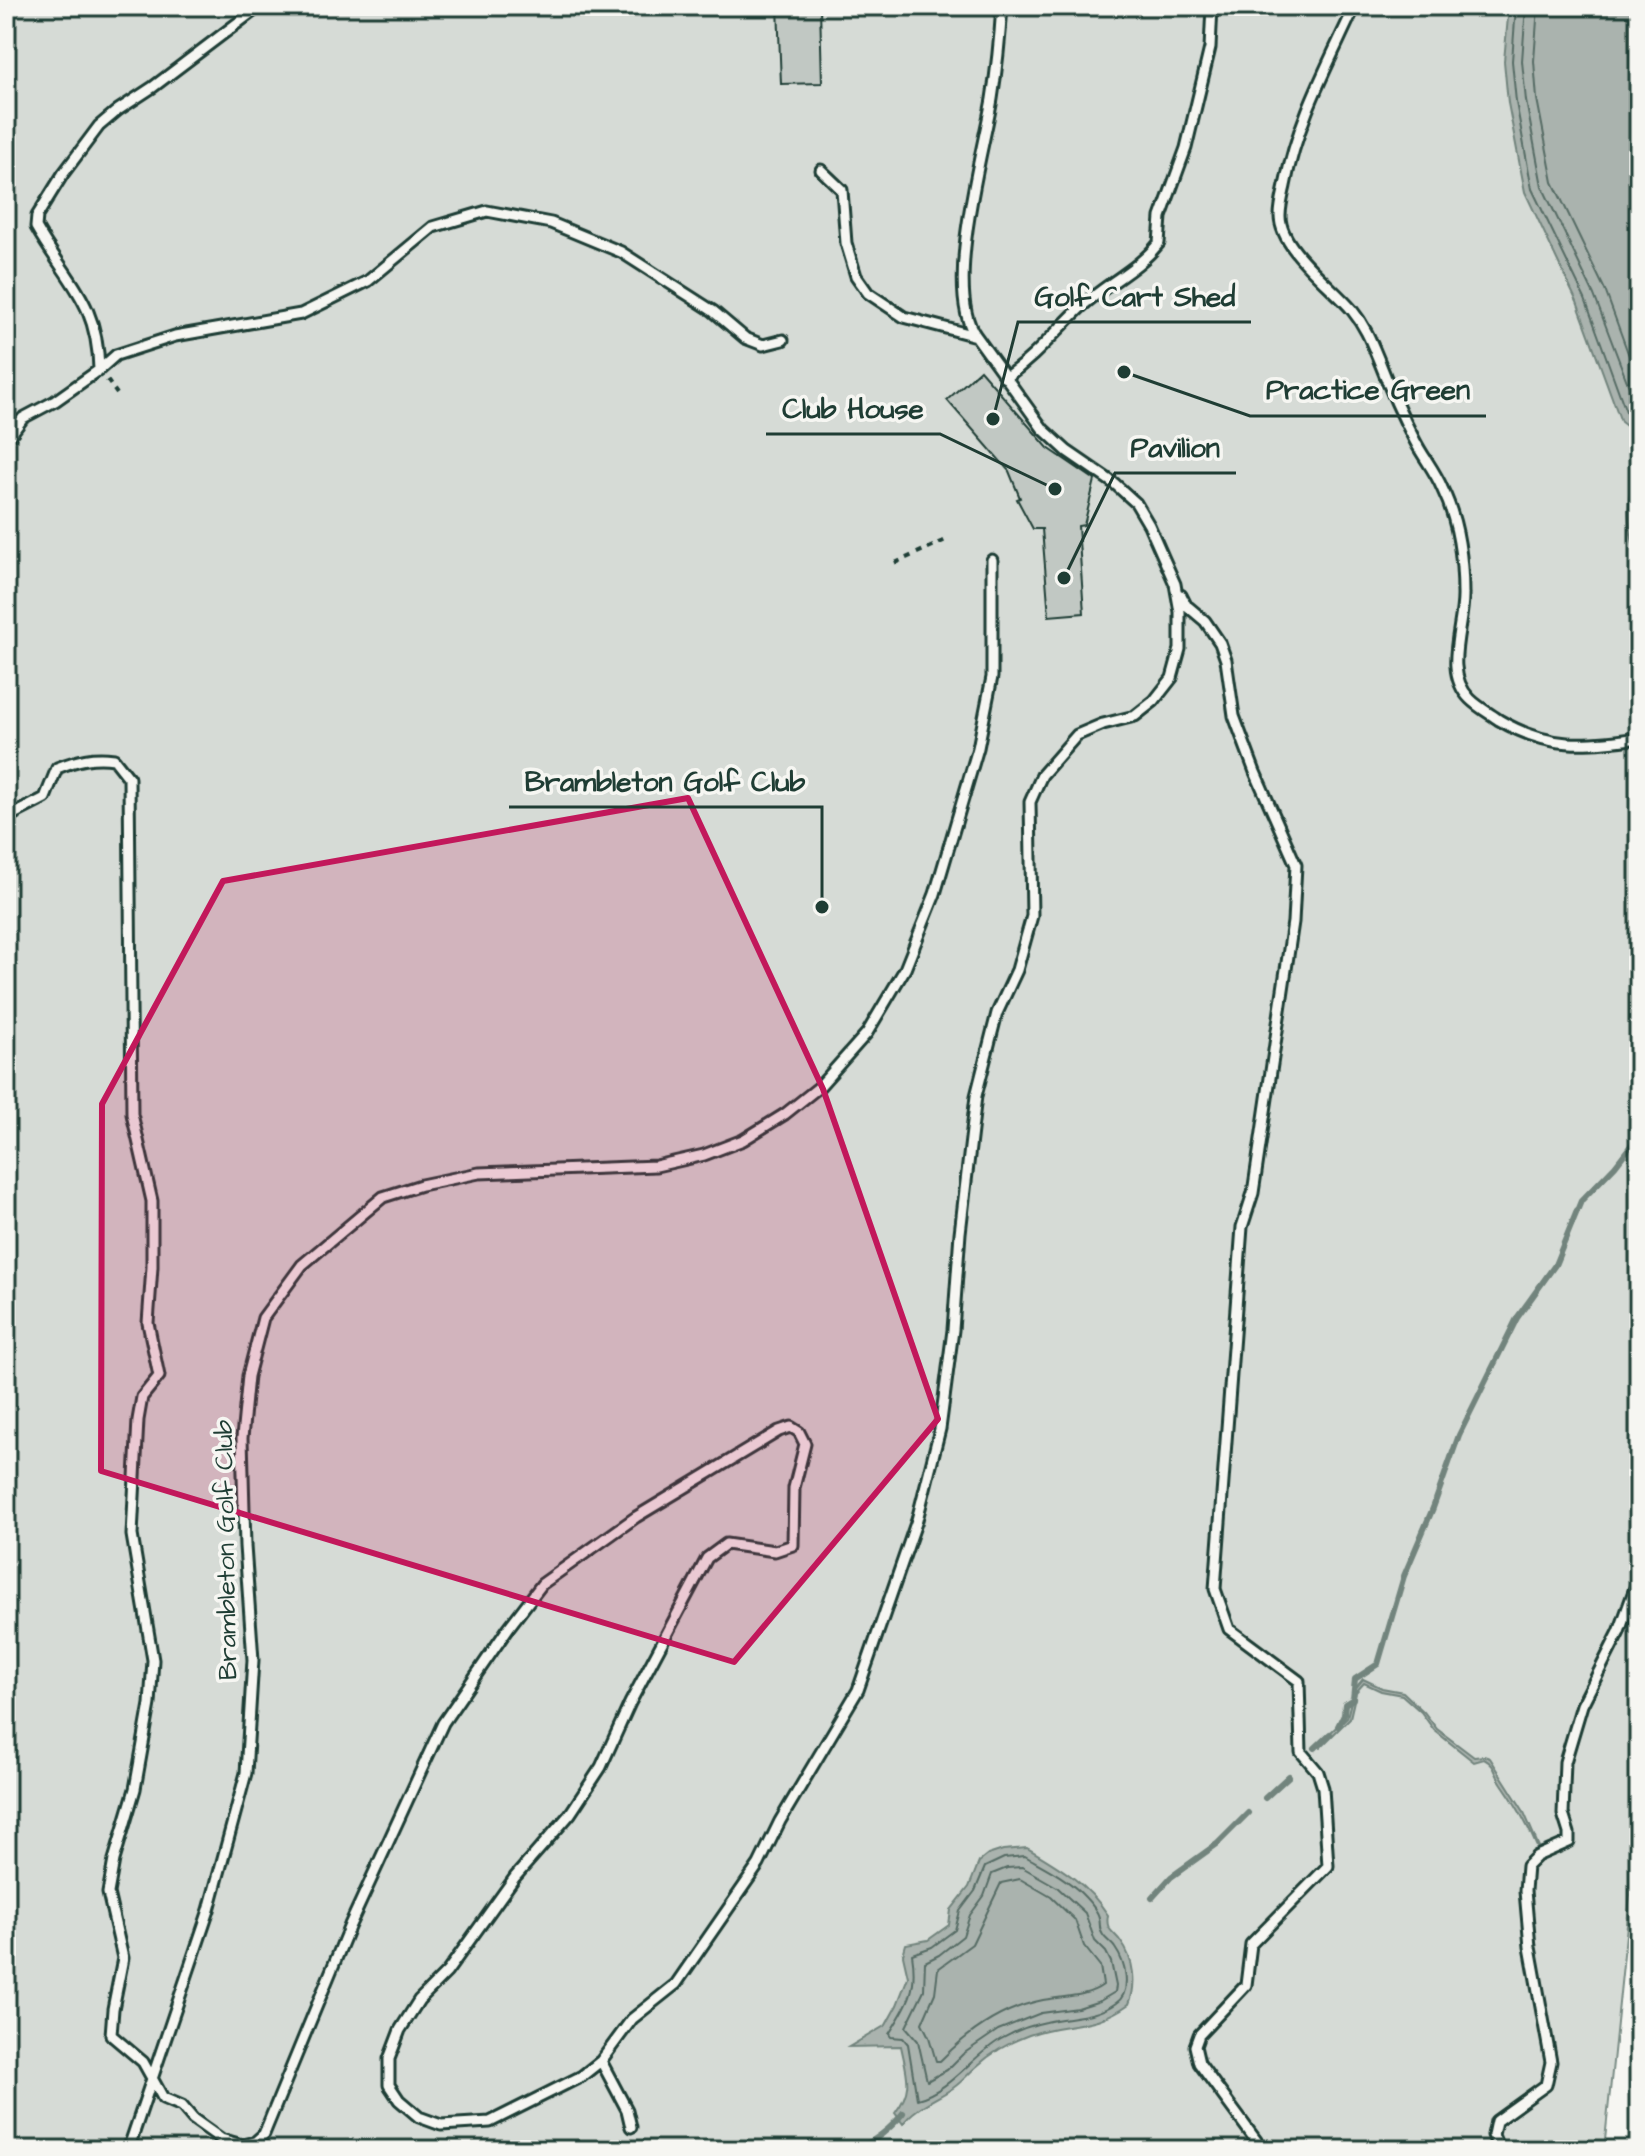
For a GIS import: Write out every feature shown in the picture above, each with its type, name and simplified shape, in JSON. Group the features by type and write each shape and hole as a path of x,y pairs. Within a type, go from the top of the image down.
{"lane":[{"path":"99,370 95,327 84,299 36,227 37,216 63,174 99,126 260,6"},
{"path":"1002,6 993,95 964,243 969,327 1043,429 1136,503 1186,605 1205,621 1220,643 1226,660 1234,716 1296,865 1293,922 1253,1193 1242,1227 1215,1589 1229,1629 1299,1681 1301,1752 1318,1772 1323,1788 1328,1866 1251,1944 1246,1985 1199,2035 1195,2046 1199,2063 1263,2150"},
{"path":"1005,378 1045,347 1078,309 1133,269 1159,243 1161,217 1186,148 1210,48 1212,6"},
{"path":"1355,6 1325,65 1300,129 1287,174 1280,215 1283,233 1371,337 1415,441 1442,487 1457,529 1463,598 1456,662 1458,681 1468,698 1521,733 1559,744 1595,745 1639,738"},
{"path":"821,170 842,190 846,243 856,276 868,293 904,317 976,336"},
{"path":"6,441 23,418 55,401 116,355 175,336 301,314 368,281 433,227 487,211 551,223 621,252 713,311 745,338 763,345 783,340"},
{"name":"Brambleton Golf Club","path":"128,2150 209,1910 246,1773 253,1660 242,1438 248,1376 263,1318 302,1265 383,1197 421,1185 479,1173 656,1166 704,1155 743,1140 785,1114 819,1087 867,1033 905,969 935,894 978,748 992,677 992,560"},
{"path":"6,818 45,798 57,768 73,761 94,757 114,759 129,778 132,1114 152,1201 148,1323 159,1376 142,1397 140,1409 132,1535 153,1660 150,1704 135,1789 114,1860 108,1893 123,1958 111,2035 143,2062 163,2098 182,2106 193,2119 221,2139 242,2145 255,2142 264,2134 350,1925 443,1723 542,1584 612,1534 750,1448 791,1427 799,1432 805,1444 794,1488 793,1545 775,1551 726,1544 707,1558 630,1703 601,1767 570,1814 515,1877 447,1972 419,2000 400,2030 389,2059 389,2085 399,2100 419,2117 441,2125 490,2122 582,2076 601,2061 632,2019 676,1984 759,1864 780,1821 858,1690 917,1520 940,1429 976,1096 997,1013 1017,970 1032,916 1030,802 1042,775 1077,735 1135,716 1154,701 1172,678 1180,649 1180,612 1175,584"},
{"path":"1499,2150 1493,2135 1496,2121 1508,2109 1546,2085 1551,2062 1530,1947 1525,1891 1527,1866 1537,1856 1569,1842 1563,1814 1565,1762 1582,1705 1619,1632 1639,1577"},
{"path":"601,2061 627,2110 631,2127"}],"path":[{"path":"895,563 946,540"}],"highlighted area":[{"path":"688,798 823,1089 938,1419 734,1662 101,1471 102,1104 223,881"}],"shaded area":[{"path":"6,6 1639,6 1639,1807 1604,2150 6,2150"}],"water":[{"path":"1509,6 1639,6 1639,436 1621,422 1577,302 1525,192 1508,103 1504,61"},
{"path":"1639,467 1639,564 1628,515 1630,492"},
{"path":"1363,1679 1382,1688 1403,1692 1437,1729 1474,1757 1490,1758 1523,1810 1539,1847 1491,1764 1484,1759 1474,1762 1434,1730 1421,1712 1402,1695 1381,1691 1364,1683 1356,1692 1350,1718 1321,1747 1316,1746 1347,1717 1354,1690"},
{"path":"1027,1848 1082,1885 1108,1915 1109,1928 1125,1949 1133,1972 1129,2004 1104,2018 1043,2031 1008,2045 982,2062 956,2086 913,2113 903,2124 895,2113 907,2089 901,2046 849,2047 886,2025 908,1977 903,1955 906,1944 928,1940 949,1925 951,1910 969,1887 979,1862 1003,1850"}],"building":[{"path":"778,6 820,6 822,83 781,84"},
{"path":"980,370 1048,448 1095,480 1084,525 1078,526 1084,613 1049,616 1042,529 1033,529 1017,499 1020,498 1009,471 947,400"}],"waterway":[{"path":"1338,1726 1345,1704 1353,1699 1355,1679 1378,1664 1404,1576 1459,1435 1517,1318 1555,1265 1581,1201 1615,1166 1639,1135"},
{"path":"1315,1748 1330,1734"},
{"path":"1265,1798 1289,1776"},
{"path":"1152,1898 1171,1877 1217,1844 1248,1813"},
{"path":"857,2150 882,2134 903,2113"}],"place":[{"name":"Practice Green","path":"1124,372"},
{"name":"Golf Cart Shed","path":"993,419"},
{"name":"Club House","path":"1055,489"},
{"name":"Pavilion","path":"1064,578"},
{"name":"Brambleton Golf Club","path":"822,907"}]}
